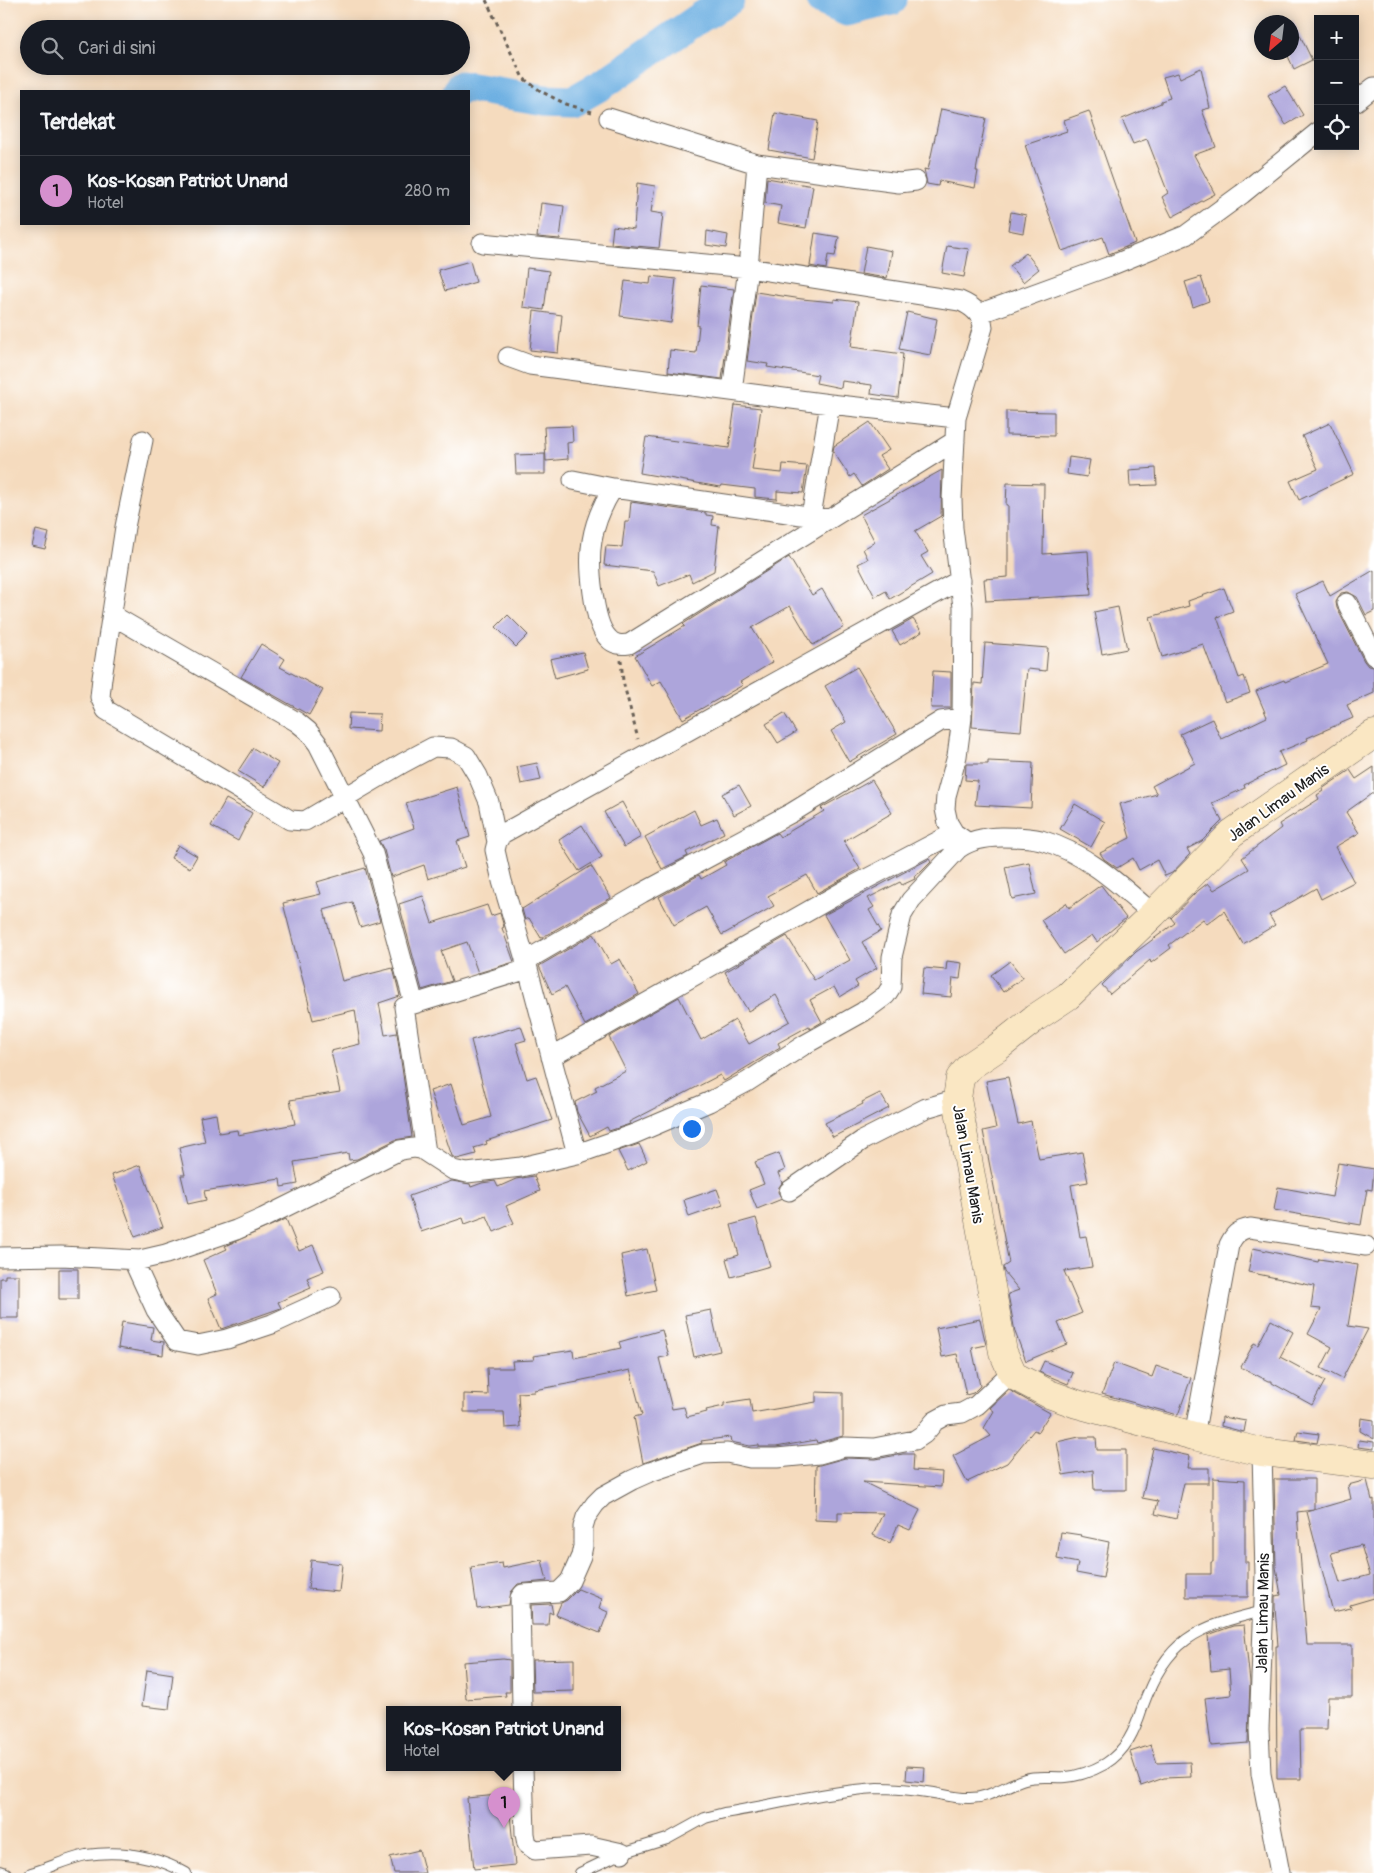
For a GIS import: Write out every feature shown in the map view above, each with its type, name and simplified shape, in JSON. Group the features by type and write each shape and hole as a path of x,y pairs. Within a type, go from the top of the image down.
{"street":[{"path":"1359,99 1374,87"},
{"path":"608,118 757,164 898,183 916,181"},
{"path":"978,314 1110,266 1186,235 1242,194 1314,135"},
{"path":"732,391 748,268 757,164"},
{"path":"482,243 748,268 960,301 969,305 978,314 982,320 982,327 956,418 955,441 953,528 963,607 962,718 958,756 944,809 948,823 961,837"},
{"path":"508,357 530,365 830,404 956,418"},
{"path":"820,518 830,404"},
{"path":"143,440 125,527 100,697 106,710 290,820 305,821 433,747 451,748 466,756 478,776 489,802 498,842"},
{"path":"613,488 596,524 590,557 591,582 603,632 609,640 619,645 629,644 820,518 955,441"},
{"path":"573,480 613,488 820,518"},
{"path":"577,1154 502,882 495,850 502,834 960,580"},
{"path":"1347,603 1374,656"},
{"path":"112,614 308,730 318,744 373,853 414,1004"},
{"path":"426,1152 404,1007 526,965 642,893 793,812 941,721 962,718"},
{"name":"Jalan Limau Manis","path":"1012,1372 1003,1352 957,1099 960,1078 970,1066 1068,996 1153,914 1232,833 1374,734"},
{"path":"0,1257 61,1256 133,1260 166,1254 236,1230 263,1218 400,1150 414,1148 426,1152 441,1164 453,1170 467,1173 521,1167 577,1154 634,1134 708,1102 747,1082 804,1045 863,1012 886,995 891,987 892,958 902,916 911,900 958,849 961,837"},
{"path":"551,1056 849,888 961,837 1016,837 1040,840 1066,850 1116,880 1153,914"},
{"path":"789,1191 863,1140 926,1108 957,1099"},
{"path":"1194,1436 1229,1245 1234,1235 1242,1229 1250,1228 1366,1246"},
{"path":"133,1260 156,1310 178,1341 198,1345 227,1339 272,1324 331,1297"},
{"path":"522,1706 520,1598 524,1594 559,1592 570,1581 581,1556 583,1527 586,1517 602,1496 650,1472 703,1454 728,1453 750,1458 777,1458 819,1454 844,1447 874,1448 915,1440 924,1434 935,1421 946,1415 962,1413 977,1405 1012,1372 1032,1387 1049,1394 1194,1436 1262,1452 1374,1465"},
{"name":"Jalan Limau Manis","path":"1262,1452 1264,1611 1259,1729 1261,1774 1280,1873"},
{"path":"523,1771 527,1844 535,1850 592,1846 622,1853"}],"lane":[{"path":"580,1873 622,1853 667,1839 705,1818 752,1808 852,1790 878,1788 914,1790 970,1798 989,1795 1024,1779 1066,1777 1092,1770 1117,1755 1130,1740 1158,1672 1178,1645 1205,1628 1222,1621 1264,1611"},
{"path":"31,1873 85,1856 112,1853 148,1857 169,1864 186,1873"},
{"path":"0,1872 6,1873"}],"path":[{"path":"486,0 524,78 542,92 566,104 608,118"},
{"path":"619,645 623,681 642,757"}],"building":[{"path":"1299,33 1312,60 1294,69 1290,60 1299,60"},
{"path":"1201,68 1210,108 1202,110 1216,147 1194,155 1215,194 1172,217 1162,197 1168,193 1147,139 1133,144 1122,119 1170,98 1163,77 1178,73 1180,78"},
{"path":"1285,86 1303,115 1286,125 1268,96"},
{"path":"941,109 986,118 976,171 978,171 975,188 939,181 938,186 927,184 924,169 928,170"},
{"path":"1089,111 1135,243 1109,254 1103,237 1062,251 1025,145 1067,131 1064,120"},
{"path":"775,113 818,121 812,158 769,150"},
{"path":"767,178 813,186 806,228 778,223 781,206 765,203"},
{"path":"637,183 655,186 651,212 663,214 659,248 611,244 613,226 634,229"},
{"path":"541,203 564,206 560,239 537,237"},
{"path":"1011,212 1026,215 1023,233 1008,230"},
{"path":"707,231 728,235 726,248 706,245"},
{"path":"815,233 839,237 835,256 828,255 826,269 810,266"},
{"path":"866,246 892,251 887,278 861,274"},
{"path":"947,246 969,249 964,277 942,273"},
{"path":"1026,253 1039,269 1023,282 1010,266"},
{"path":"470,261 476,282 445,291 438,270"},
{"path":"527,268 549,271 544,310 523,307"},
{"path":"651,276 676,279 671,323 620,316 625,281 650,284"},
{"path":"1201,277 1209,301 1193,307 1185,282"},
{"path":"701,285 734,289 722,379 668,372 670,350 696,353"},
{"path":"756,292 802,299 834,302 834,299 858,302 851,347 903,354 898,398 871,394 872,385 842,381 841,388 816,383 818,375 767,367 768,364 747,361"},
{"path":"534,311 562,315 558,353 530,350"},
{"path":"907,312 937,319 930,355 899,349"},
{"path":"735,405 761,408 752,470 782,473 783,464 807,466 803,493 777,491 777,499 755,497 755,489 722,485 721,487 640,473 646,437 729,448"},
{"path":"1006,411 1054,412 1054,436 1006,435"},
{"path":"870,422 889,450 879,456 888,469 862,486 854,474 850,477 833,451 834,446"},
{"path":"1330,423 1354,474 1299,500 1290,481 1318,469 1302,436"},
{"path":"572,426 573,442 567,443 568,459 546,461 544,427"},
{"path":"545,454 545,474 516,474 515,455"},
{"path":"1069,457 1090,460 1087,477 1067,474"},
{"path":"1156,468 1157,485 1130,486 1129,470"},
{"path":"942,470 941,516 915,531 928,552 921,556 932,574 890,599 886,591 875,597 858,564 868,559 863,549 875,542 861,515"},
{"path":"1007,483 1044,484 1043,554 1088,551 1091,595 986,601 984,579 1008,577"},
{"path":"631,502 706,513 706,515 713,516 712,525 719,526 714,571 692,582 689,574 659,586 653,571 604,565 606,546 622,547 625,522 629,522"},
{"path":"36,530 49,533 45,549 32,546"},
{"path":"789,557 812,595 822,589 844,627 813,645 790,606 752,628 773,662 740,682 743,685 683,719 661,681 652,686 635,656 685,626 683,624"},
{"path":"1374,570 1374,611 1366,615 1357,597 1348,592 1341,593 1336,602 1337,608 1364,661 1368,666 1374,667 1374,693 1347,705 1353,718 1279,752 1285,765 1244,785 1245,788 1212,803 1222,821 1202,841 1187,849 1190,854 1172,873 1165,876 1157,860 1139,870 1133,858 1117,868 1104,859 1100,853 1130,838 1120,804 1157,794 1152,786 1195,763 1180,734 1212,719 1221,739 1267,717 1256,691 1284,680 1285,682 1328,664 1295,594 1323,581 1330,596"},
{"path":"1224,588 1233,611 1217,617 1239,678 1244,676 1250,693 1225,702 1203,644 1162,657 1150,617 1189,606 1188,601"},
{"path":"1118,607 1127,649 1102,654 1094,612"},
{"path":"508,615 528,635 516,647 496,627"},
{"path":"913,619 922,632 900,645 892,631"},
{"path":"985,643 1048,648 1046,671 1027,669 1021,731 972,727 974,683 982,684"},
{"path":"261,644 285,659 280,667 323,690 309,715 241,677"},
{"path":"583,652 588,669 555,678 550,659"},
{"path":"857,667 897,734 849,762 831,731 846,722 825,686"},
{"path":"933,671 951,672 951,708 931,708"},
{"path":"349,713 380,714 379,731 348,729"},
{"path":"784,713 796,732 778,743 766,724"},
{"path":"253,748 278,763 264,787 238,771"},
{"path":"988,761 1033,763 1031,808 975,805 978,781 965,780 966,764 988,764"},
{"path":"537,763 541,780 521,784 517,767"},
{"path":"1374,767 1374,792 1346,812 1359,833 1335,847 1354,882 1321,899 1316,888 1269,915 1275,925 1243,944 1224,911 1207,924 1203,919 1169,945 1171,948 1151,963 1150,960 1110,994 1102,985 1136,952 1175,923 1171,918 1195,893 1208,883 1214,890 1249,869 1242,858 1281,828 1279,824 1319,799 1317,795 1323,791 1322,789 1350,770 1356,779"},
{"path":"872,780 892,813 844,841 860,869 817,893 807,875 768,896 774,906 722,935 706,907 674,925 659,897 699,875 701,879 726,865 724,862 777,833 780,837 824,811 821,808"},
{"path":"739,785 751,806 734,815 722,794"},
{"path":"457,787 470,837 457,841 465,867 428,879 424,865 391,877 384,850 379,841 414,828 406,803"},
{"path":"226,799 252,813 238,841 211,826"},
{"path":"622,802 641,837 624,847 604,812"},
{"path":"1075,804 1105,822 1091,847 1060,829"},
{"path":"694,810 701,825 717,818 724,833 686,852 688,856 662,869 645,837"},
{"path":"582,825 602,857 579,871 559,840"},
{"path":"178,845 197,856 190,868 171,858"},
{"path":"929,859 931,862 914,876 915,879 902,885 900,882 868,898 874,907 869,910 881,931 862,942 877,968 855,981 858,986 840,997 834,987 810,1000 822,1022 810,1029 809,1026 778,1043 780,1047 724,1081 720,1075 629,1122 630,1124 609,1131 607,1127 590,1136 577,1112 575,1102 597,1091 595,1087 626,1071 609,1037 679,997 701,1040 735,1020 749,1044 790,1021 776,995 748,1011 725,972 787,936 814,980 850,960 824,915"},
{"path":"1029,862 1036,894 1012,899 1005,867"},
{"path":"591,866 611,898 541,938 529,918 525,920 522,909"},
{"path":"365,868 380,921 360,927 352,902 324,910 342,981 393,968 400,996 379,1003 385,1035 397,1033 412,1137 395,1140 357,1159 349,1160 348,1153 294,1162 298,1184 281,1187 280,1179 204,1191 206,1200 188,1204 181,1175 185,1175 179,1148 205,1142 200,1117 216,1114 219,1133 237,1130 238,1135 295,1124 290,1100 340,1092 331,1051 360,1044 355,1010 313,1020 283,903 321,894 317,882"},
{"path":"1101,885 1126,918 1097,942 1092,935 1064,954 1041,920 1066,903 1069,908"},
{"path":"423,896 432,923 487,905 491,916 500,913 504,927 502,928 514,962 478,973 467,942 441,951 452,981 422,990 399,904"},
{"path":"594,934 611,964 620,959 639,994 585,1025 565,987 552,994 539,966"},
{"path":"947,961 962,963 960,979 953,978 951,997 921,994 924,968 946,970"},
{"path":"1010,961 1023,978 1003,992 991,975"},
{"path":"521,1026 526,1040 516,1043 527,1079 536,1076 552,1120 486,1141 487,1144 474,1148 476,1154 457,1159 452,1156 430,1091 451,1084 464,1125 491,1117 471,1040"},
{"path":"1008,1077 1018,1124 1031,1121 1039,1159 1082,1152 1088,1182 1071,1185 1080,1237 1086,1236 1092,1267 1064,1271 1082,1313 1058,1323 1067,1344 1026,1361 1015,1332 1008,1294 1019,1290 1004,1272 1003,1267 1009,1263 983,1131 996,1128 986,1081"},
{"path":"880,1093 889,1108 833,1137 825,1123 863,1104 862,1102"},
{"path":"639,1144 647,1161 628,1171 618,1151"},
{"path":"779,1153 785,1170 778,1173 782,1183 778,1192 782,1199 757,1209 749,1190 764,1184 755,1162"},
{"path":"1338,1163 1374,1169 1372,1190 1367,1189 1361,1225 1274,1210 1278,1187 1332,1197"},
{"path":"140,1165 163,1227 135,1237 112,1175"},
{"path":"534,1176 540,1191 506,1206 514,1223 494,1232 487,1216 465,1224 463,1218 421,1232 409,1196 452,1181 470,1184 471,1187 495,1181 498,1187 516,1179"},
{"path":"717,1189 723,1205 689,1217 684,1200"},
{"path":"756,1218 770,1266 731,1277 726,1259 739,1255 731,1225"},
{"path":"286,1219 299,1251 313,1245 324,1271 307,1278 311,1288 278,1302 281,1308 221,1329 208,1298 217,1294 203,1260 227,1249 225,1246"},
{"path":"1253,1248 1318,1262 1319,1259 1358,1265 1348,1326 1368,1329 1342,1379 1321,1368 1332,1347 1308,1334 1321,1309 1311,1308 1314,1286 1248,1272"},
{"path":"647,1249 656,1290 628,1296 621,1255"},
{"path":"59,1269 78,1269 78,1299 59,1299"},
{"path":"5,1275 19,1275 19,1318 0,1318 0,1278 5,1278"},
{"path":"711,1310 720,1351 694,1357 685,1315"},
{"path":"980,1319 986,1345 972,1348 980,1386 973,1393 966,1395 957,1354 942,1357 936,1328"},
{"path":"1271,1320 1293,1332 1280,1357 1325,1381 1312,1405 1272,1383 1272,1381 1268,1381 1241,1367 1254,1343 1258,1345"},
{"path":"122,1322 153,1327 151,1340 164,1342 163,1355 118,1348"},
{"path":"662,1330 669,1356 659,1358 672,1409 684,1407 687,1417 724,1406 724,1403 750,1399 752,1413 816,1402 816,1392 843,1393 843,1436 817,1443 816,1440 776,1447 750,1446 731,1442 730,1437 701,1441 702,1443 643,1463 634,1417 642,1415 630,1370 534,1390 534,1392 518,1393 520,1427 505,1428 504,1412 464,1412 464,1394 488,1395 487,1368 513,1368 512,1361 534,1360 533,1356 573,1350 574,1358 621,1348 619,1342"},
{"path":"1044,1361 1073,1373 1068,1384 1039,1372"},
{"path":"1114,1363 1152,1377 1156,1366 1191,1378 1178,1415 1102,1394"},
{"path":"1009,1390 1050,1413 1038,1432 1034,1430 1007,1463 967,1482 953,1456 991,1436 984,1428 994,1411 990,1408"},
{"path":"1222,1417 1246,1421 1244,1432 1221,1426"},
{"path":"1361,1418 1374,1420 1374,1439 1360,1431"},
{"path":"1298,1431 1319,1434 1317,1443 1296,1440"},
{"path":"1079,1437 1096,1437 1097,1450 1126,1450 1126,1490 1094,1490 1093,1470 1063,1475 1057,1442"},
{"path":"1359,1440 1374,1442 1374,1449 1358,1447"},
{"path":"1153,1448 1190,1456 1188,1468 1209,1468 1209,1483 1184,1483 1176,1519 1155,1514 1158,1501 1142,1498"},
{"path":"914,1454 913,1470 942,1472 941,1487 863,1482 920,1510 910,1530 898,1525 890,1543 873,1535 883,1513 838,1512 838,1521 815,1520 816,1466 845,1458 876,1459"},
{"path":"1213,1478 1245,1480 1245,1562 1248,1562 1248,1597 1186,1597 1186,1574 1211,1574 1211,1562 1213,1562"},
{"path":"1274,1479 1314,1479 1314,1510 1297,1512 1307,1645 1352,1645 1352,1697 1328,1697 1327,1729 1300,1729 1301,1779 1277,1779 1276,1646 1278,1646 1275,1596 1281,1595 1276,1567"},
{"path":"1367,1480 1372,1500 1374,1499 1374,1598 1350,1605 1351,1608 1333,1612 1307,1512 1351,1499 1348,1485","holes":["1361,1545 1370,1575 1340,1583 1331,1553"]},
{"path":"1061,1532 1109,1542 1103,1578 1076,1573 1078,1563 1057,1559"},
{"path":"311,1560 342,1564 339,1592 308,1589"},
{"path":"542,1560 547,1581 518,1584 511,1592 509,1605 477,1609 471,1567 502,1563 503,1568"},
{"path":"578,1589 602,1599 599,1608 608,1612 600,1633 556,1615 561,1603"},
{"path":"551,1604 553,1614 549,1612 548,1625 532,1625 531,1605"},
{"path":"1244,1625 1250,1682 1248,1743 1211,1746 1205,1698 1231,1695 1229,1669 1211,1671 1208,1635 1233,1626"},
{"path":"574,1659 574,1691 533,1692 532,1660"},
{"path":"510,1660 510,1692 505,1692 506,1696 466,1699 463,1662"},
{"path":"147,1670 173,1674 169,1709 142,1706"},
{"path":"1151,1745 1157,1763 1190,1762 1191,1777 1164,1778 1141,1786 1130,1752"},
{"path":"907,1766 925,1767 924,1782 906,1780"},
{"path":"508,1794 515,1865 474,1869 467,1798"},
{"path":"419,1850 425,1873 394,1873 390,1857"}],"waterway":[{"path":"459,90 461,86 545,100 573,101 603,84 729,0"},
{"path":"821,0 847,11 892,0"}],"place":[{"name":"Kos-Kosan Patriot Unand","path":"504,1828"}]}
